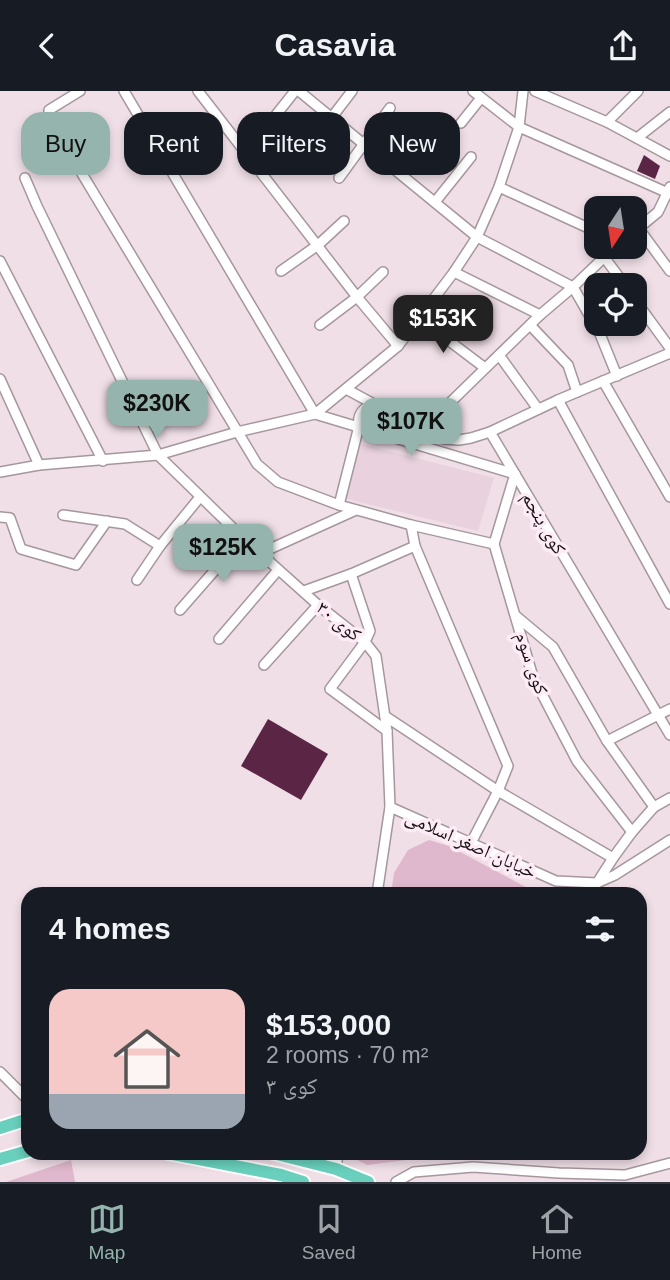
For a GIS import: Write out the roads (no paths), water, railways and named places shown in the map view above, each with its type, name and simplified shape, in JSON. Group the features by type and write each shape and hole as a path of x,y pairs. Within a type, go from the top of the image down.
{"main road":[{"path":"0,1128 21,1121"},
{"path":"0,1159 21,1153"},
{"path":"199,1160 303,1182"},
{"path":"301,1160 336,1169 368,1182"}],"street":[{"path":"80,91 49,110 49,115 237,432 257,464 278,482 339,505 494,544 515,474 490,432"},
{"path":"124,91 315,414"},
{"path":"198,91 398,346"},
{"path":"279,112 297,91 325,112"},
{"path":"336,112 352,91"},
{"path":"473,91 519,127 669,190 658,212 648,221"},
{"path":"0,472 39,465 158,455 237,432 315,414 398,346 477,237 499,187 519,127 523,91"},
{"path":"536,91 607,122 670,156"},
{"path":"607,122 638,91"},
{"path":"461,123 481,98"},
{"path":"387,112 390,108"},
{"path":"637,138 670,112"},
{"path":"350,132 364,143"},
{"path":"339,179 364,145"},
{"path":"435,202 471,157"},
{"path":"402,175 477,237 573,287 600,334 617,376"},
{"name":"کوی ۳۰","path":"25,178 158,455 243,538 318,605 365,642 376,656 387,731 390,807"},
{"path":"499,187 584,226"},
{"path":"281,271 318,245 344,221"},
{"path":"648,244 670,271"},
{"path":"422,431 485,367 602,259"},
{"path":"0,261 103,461"},
{"path":"320,325 357,297 383,272"},
{"path":"454,272 540,315"},
{"path":"647,316 670,348"},
{"path":"419,318 485,367"},
{"path":"530,325 568,365 578,392"},
{"path":"346,389 422,431 444,439 459,440 490,432 670,353"},
{"path":"499,355 538,409"},
{"path":"0,379 39,465"},
{"path":"603,381 670,497"},
{"path":"558,400 670,604"},
{"path":"339,505 361,412 373,404"},
{"name":"کوی پنجم","path":"315,414 515,474 670,735"},
{"path":"487,466 498,460 499,448"},
{"path":"137,580 160,546 200,497"},
{"path":"272,548 357,510"},
{"path":"63,515 125,524 160,546"},
{"path":"5,517 21,549 76,565 107,521"},
{"path":"411,525 415,546 508,767 471,843"},
{"path":"180,610 243,538"},
{"name":"کوی سوم","path":"494,544 533,677 577,761 632,832"},
{"path":"304,591 351,575 415,546"},
{"path":"219,639 278,570"},
{"path":"351,575 370,631 365,642 330,689 387,731"},
{"path":"264,665 318,605"},
{"path":"516,616 553,647 607,741 654,807"},
{"path":"607,741 670,709"},
{"path":"385,716 498,791 613,858"},
{"path":"597,883 632,832 654,807 670,798"},
{"name":"خیابان اصغر اسلامی","path":"378,887 390,807 556,881 597,883"},
{"path":"597,883 615,875 670,840"},
{"path":"0,1072 21,1093"},
{"path":"336,1169 337,1160"},
{"path":"396,1182 414,1172 472,1167 625,1175 670,1163"}]}
